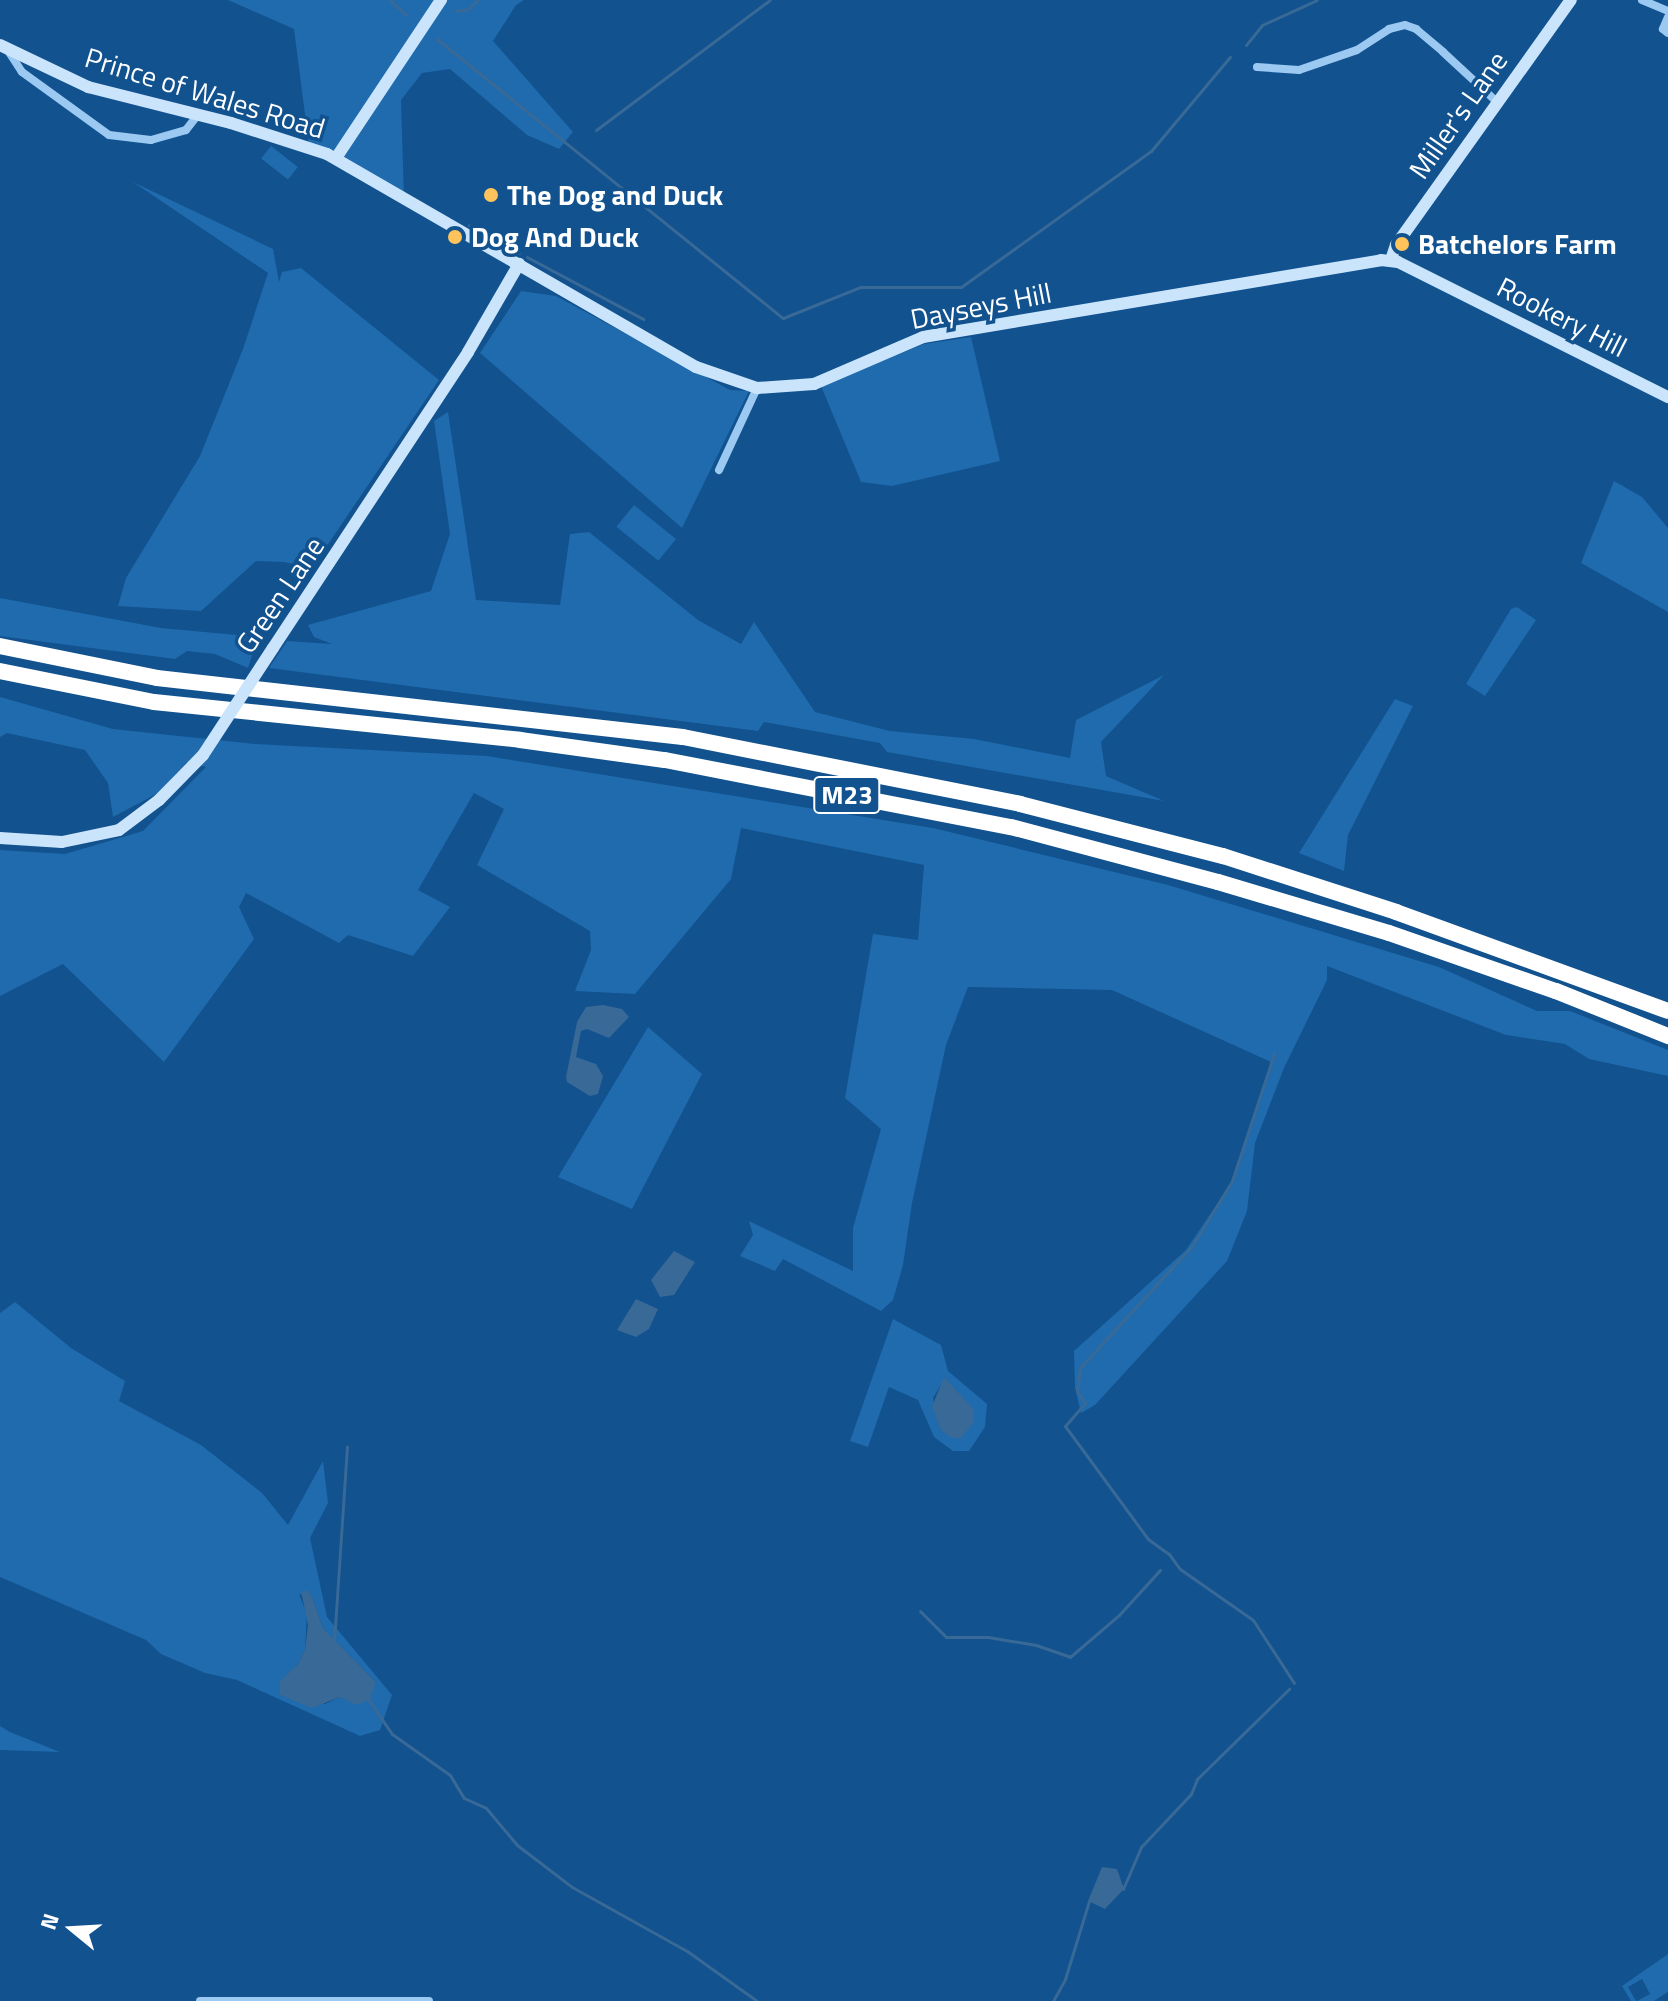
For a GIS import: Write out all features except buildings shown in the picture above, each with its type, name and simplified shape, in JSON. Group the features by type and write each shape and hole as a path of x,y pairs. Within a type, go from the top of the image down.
{"highway":[{"name":"M23","path":"0,646 157,678 683,737 1020,804 1223,856 1324,888 1566,971 1668,1011"},
{"name":"M23","path":"0,671 154,702 520,740 665,760 1011,827 1218,882 1389,933 1556,991 1668,1036"}],"street":[{"path":"336,158 441,0"},
{"name":"Miller's Lane","path":"1391,260 1396,245 1571,0"},
{"path":"1642,0 1668,14 1663,29 1668,33"},
{"path":"1257,67 1299,70 1357,50 1389,29 1405,25 1416,29 1496,101"},
{"path":"3,46 22,72 109,135 151,140 186,130 197,116"},
{"name":"Prince of Wales Road","path":"3,46 88,87 309,146 336,158 519,264"},
{"name":"Dayseys Hill","path":"519,264 696,367 757,388 814,384 923,337 1391,260"},
{"name":"Rookery Hill","path":"1391,260 1668,397"},
{"name":"Green Lane","path":"0,838 62,842 119,830 159,800 203,755 468,352 519,264"},
{"path":"719,470 757,388"},
{"path":"200,2001 429,2001"}],"shaded area":[{"path":"228,0 524,0 516,5 493,41 573,132 559,149 527,135 450,69 422,73 401,100 404,199 309,146 294,29"},
{"path":"271,146 298,167 288,180 261,159"},
{"path":"133,182 273,249 279,282 282,272 301,268 439,380 312,568 284,562 256,561 201,611 118,606 126,578 200,456 243,349 268,273"},
{"path":"521,291 556,296 730,390 749,391 682,528 480,353"},
{"path":"971,337 1000,461 892,486 861,482 821,386 924,344"},
{"path":"448,412 476,600 560,605 570,534 589,532 698,620 741,644 754,622 815,712 890,731 974,739 1070,758 1076,720 1164,675 1101,742 1106,776 1164,801 887,752 880,743 764,722 758,731 269,668 287,641 332,644 314,637 308,625 431,591 450,534 434,421"},
{"path":"1614,481 1642,497 1668,528 1668,612 1581,563"},
{"path":"634,505 676,539 658,561 616,527"},
{"path":"0,598 161,628 258,637 248,668 215,654 187,651 175,659 0,636"},
{"path":"1517,607 1536,620 1485,696 1466,684 1511,609"},
{"path":"0,697 113,729 255,744 487,756 933,828 1168,885 1439,967 1537,1011 1570,1011 1668,1050 1668,1076 1589,1059 1565,1044 1506,1035 1327,966 1327,980 1284,1068 1255,1143 1247,1211 1227,1261 1095,1405 1081,1413 1075,1388 1074,1351 1186,1250 1230,1185 1271,1062 1112,990 968,987 946,1045 912,1203 903,1265 893,1300 881,1311 783,1259 775,1271 740,1256 753,1235 749,1221 853,1271 853,1228 881,1129 845,1098 873,934 918,940 924,865 741,828 731,879 635,994 575,991 591,950 590,931 477,865 504,809 474,793 418,890 450,907 413,956 348,935 339,943 246,893 239,907 254,939 164,1062 63,964 0,996 0,850 65,854 143,831 206,767 187,762 158,793 113,817 108,783 85,750 7,733 0,737"},
{"path":"1395,699 1413,706 1348,835 1344,871 1299,853"},
{"path":"603,1005 622,1009 629,1017 609,1038 587,1029 581,1031 576,1057 596,1064 603,1076 598,1094 590,1096 567,1082 566,1077 577,1022 586,1007"},
{"path":"648,1027 702,1074 632,1209 558,1177"},
{"path":"674,1251 695,1262 674,1295 660,1297 651,1280"},
{"path":"636,1299 658,1309 649,1329 636,1337 617,1330"},
{"path":"15,1302 71,1348 125,1381 119,1401 201,1445 262,1493 288,1525 323,1461 328,1503 310,1538 327,1617 392,1695 380,1730 360,1736 237,1680 205,1673 161,1654 146,1640 0,1577 0,1313","holes":["299,1594 313,1599 323,1628 376,1682 349,1700 340,1697 325,1704 280,1695 280,1682 298,1664 305,1649 307,1614"]},
{"path":"893,1319 941,1345 948,1371 987,1404 985,1427 969,1451 953,1451 934,1437 918,1400 889,1387 868,1447 850,1441","holes":["945,1378 949,1384 941,1430 933,1398"]},
{"path":"944,1377 974,1410 974,1422 961,1438 951,1438 941,1430 932,1407"},
{"path":"301,1591 308,1591 313,1599 323,1628 376,1682 370,1700 356,1705 340,1697 312,1708 280,1695 280,1681 298,1664 305,1649 308,1625"},
{"path":"0,1726 10,1732 60,1752 0,1750"},
{"path":"1102,1867 1117,1869 1124,1889 1105,1909 1088,1901"},
{"path":"1668,1954 1668,1992 1654,2001 1637,2001 1650,1994 1642,1979 1628,1987 1636,2001 1631,2001 1622,1986"}],"waterway":[{"path":"390,0 406,15"},
{"path":"456,11 468,9 478,0"},
{"path":"596,130 770,0"},
{"path":"1246,45 1262,25 1317,0"},
{"path":"437,39 783,318 860,287 961,287 1151,151 1230,57"},
{"path":"469,225 519,253"},
{"path":"527,257 643,319"},
{"path":"1274,1054 1232,1181 1192,1246 1080,1368 1077,1391 1085,1403 1065,1426 1148,1539 1169,1554 1180,1569 1253,1620 1294,1683"},
{"path":"334,1642 347,1446"},
{"path":"920,1611 946,1637 988,1637 1036,1645 1070,1657 1119,1615 1160,1570"},
{"path":"1123,1889 1141,1847 1191,1794 1197,1779 1289,1689"},
{"path":"368,1699 392,1734 450,1775 464,1798 486,1808 517,1845 572,1887 687,1951 757,2001"},
{"path":"1053,2001 1065,1979 1089,1901"}],"place":[{"name":"The Dog and Duck","path":"491,195"},
{"name":"Dog And Duck","path":"455,237"},
{"name":"Batchelors Farm","path":"1402,244"}]}
